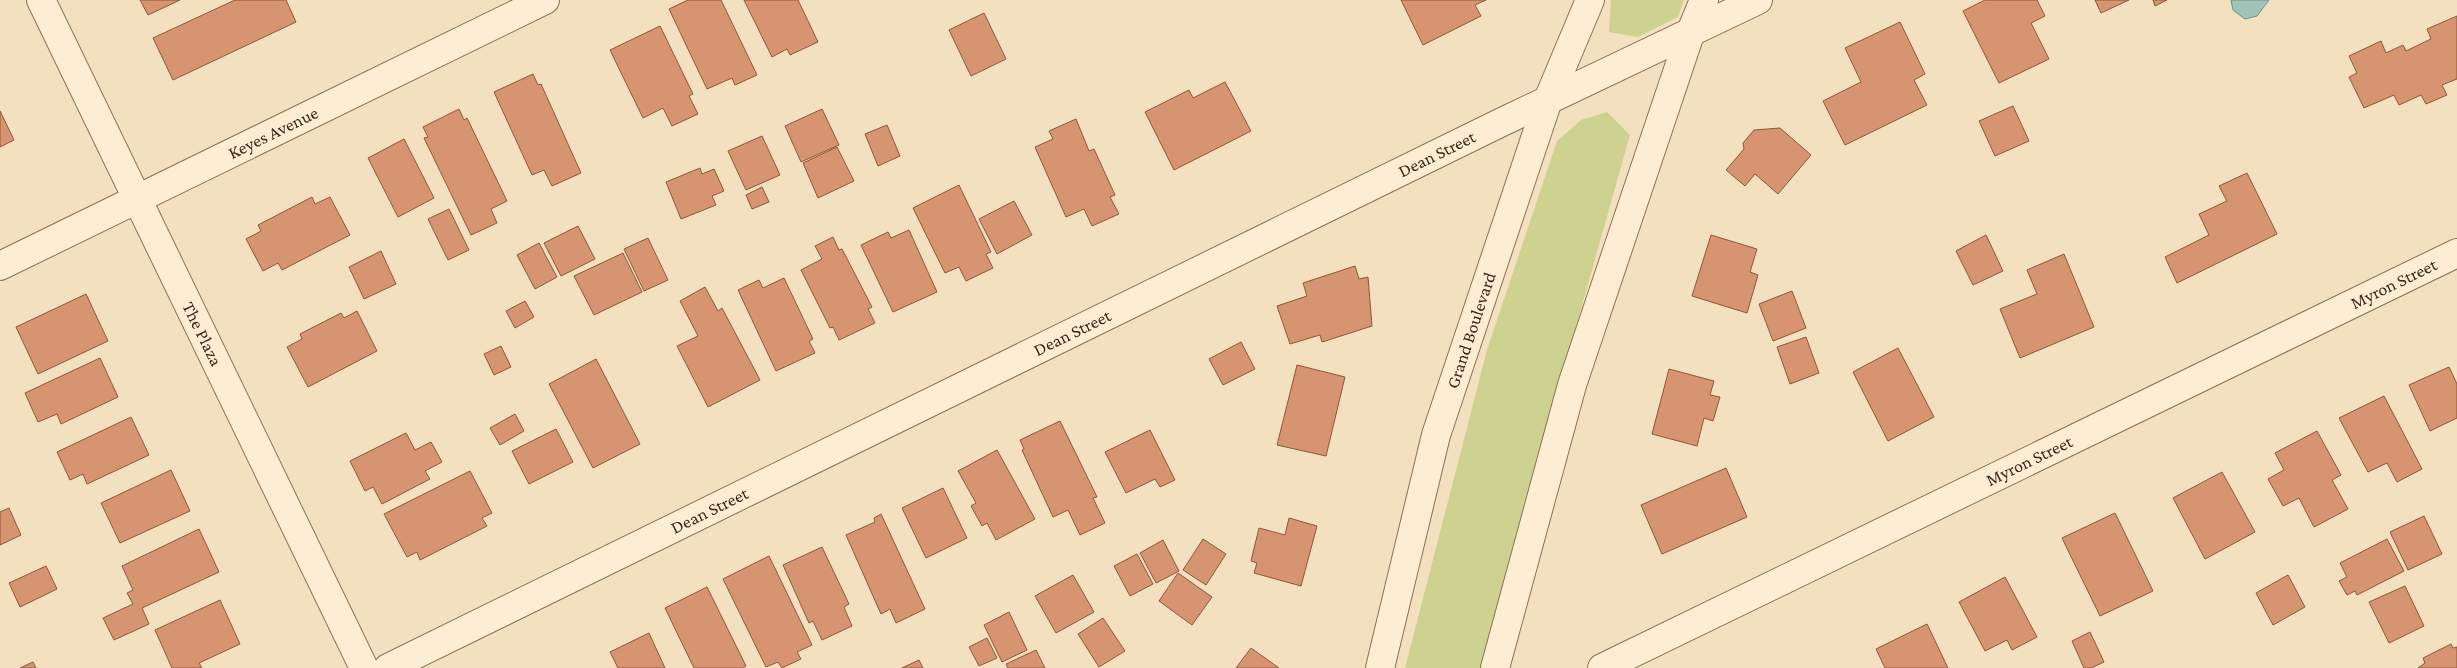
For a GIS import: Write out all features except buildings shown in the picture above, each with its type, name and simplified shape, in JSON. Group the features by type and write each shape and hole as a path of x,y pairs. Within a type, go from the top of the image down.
{"street":[{"name":"The Plaza","path":"41,0 364,668"},
{"name":"Keyes Avenue","path":"0,266 545,0"},
{"name":"Grand Boulevard","path":"1380,668 1436,435 1548,100 1590,0"},
{"path":"1495,668 1572,385 1690,34 1704,0"},
{"name":"Dean Street","path":"388,668 1548,100 1758,0"},
{"name":"Myron Street","path":"1602,668 2457,253"}],"green space":[{"path":"1611,0 1684,0 1678,17 1638,37 1609,32"},
{"path":"1607,112 1630,135 1480,668 1405,668 1487,350 1557,141 1581,120"}],"water":[{"path":"2231,0 2269,0 2257,16 2245,19 2233,10"}]}
